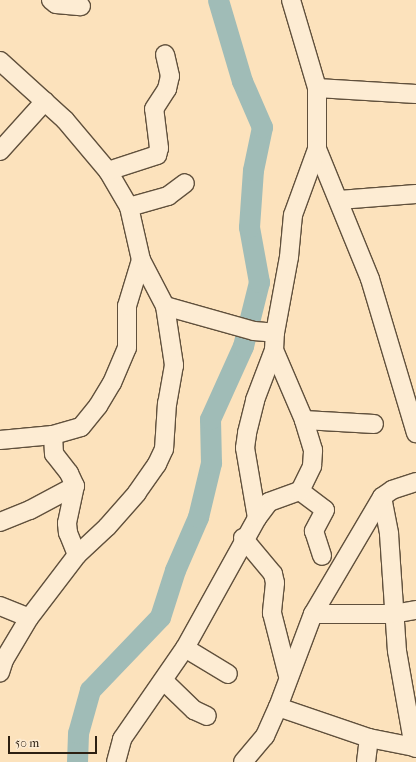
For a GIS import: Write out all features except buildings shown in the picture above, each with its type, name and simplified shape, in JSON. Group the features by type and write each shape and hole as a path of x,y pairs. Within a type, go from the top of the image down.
{"street":[{"path":"51,0 56,4 81,6"},
{"path":"257,518 245,448 246,433 274,342 289,257 293,215 317,149 316,88 290,0"},
{"path":"108,171 157,155 159,148 154,109 167,89 170,76 165,55"},
{"path":"0,61 65,120 108,171 129,207 141,260 165,306 174,365 167,403 164,449 137,493 107,527 77,555 29,618 4,660 0,672"},
{"path":"316,88 416,94"},
{"path":"0,151 45,101"},
{"path":"317,149 370,279 415,429"},
{"path":"129,207 168,196 185,183"},
{"path":"339,200 416,194"},
{"path":"0,440 52,435 74,431 85,424 112,383 127,348 127,306 141,260"},
{"path":"165,306 248,329 274,342 304,420 312,450 312,466 300,491"},
{"path":"304,420 374,424"},
{"path":"52,435 54,454 69,473 75,486 67,523 68,533 77,555"},
{"path":"243,762 265,736 278,707 288,676 313,614 382,497 392,490 416,482"},
{"path":"0,522 30,510 75,486"},
{"path":"116,762 122,739 164,681 185,648 243,538 269,502 282,495 300,491 325,510 314,531 322,556"},
{"path":"278,707 369,738 415,748 393,614 389,534 382,497"},
{"path":"243,538 273,574 276,583 272,613 288,676"},
{"path":"0,606 29,618"},
{"path":"313,614 393,614 416,610"},
{"path":"185,648 228,674"},
{"path":"164,681 194,710 207,716"},
{"path":"366,762 369,738"}],"waterway":[{"path":"77,762 78,733 90,690 160,617 175,570 198,517 211,463 210,419 243,346 259,282 249,227 253,170 262,127 242,81 218,0"}]}
